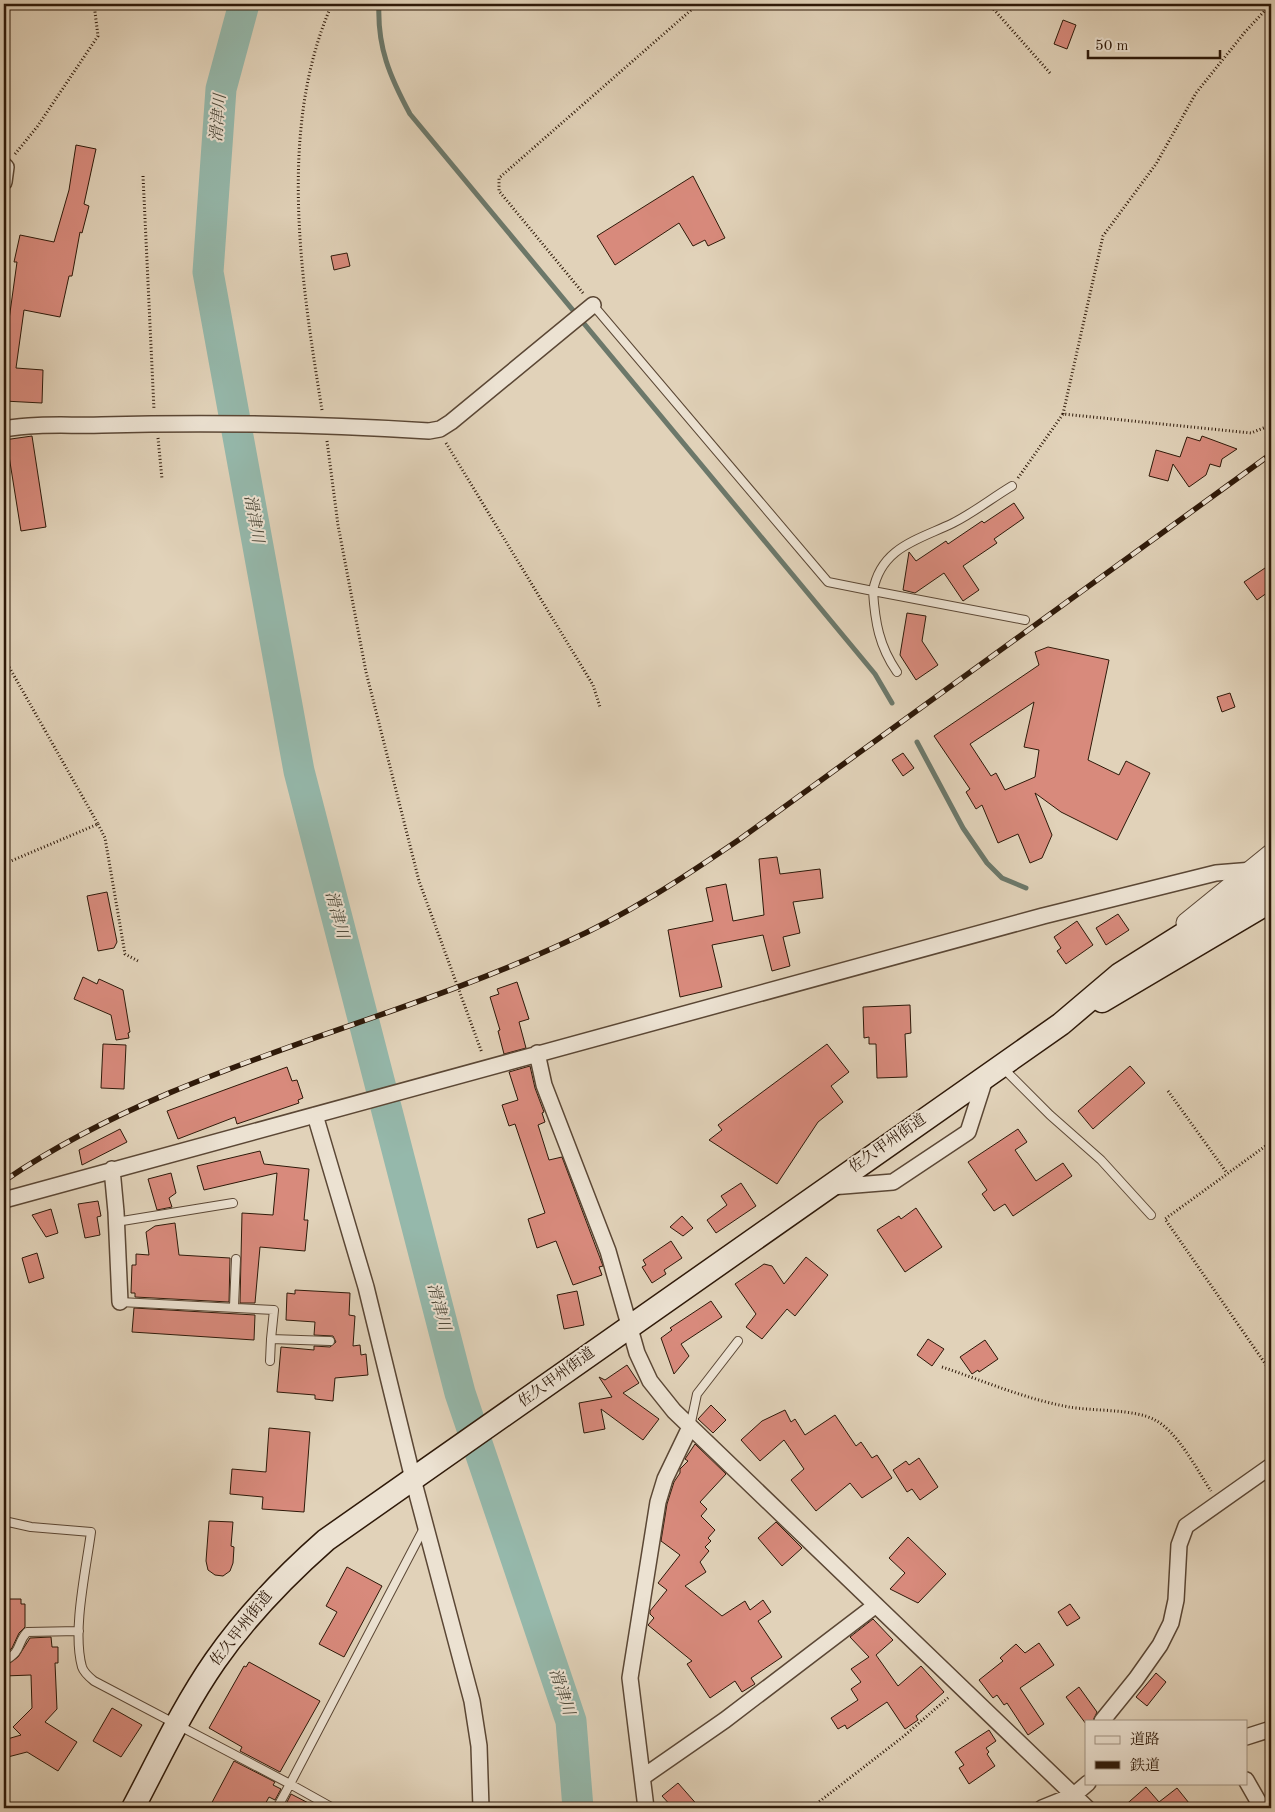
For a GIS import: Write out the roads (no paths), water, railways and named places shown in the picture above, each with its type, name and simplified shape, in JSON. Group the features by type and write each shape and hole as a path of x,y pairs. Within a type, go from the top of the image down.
{"main road":[{"name":"佐久甲州街道","path":"133,1808 178,1724 214,1663 270,1592 326,1540 558,1378 631,1324 1061,1024 1120,974 1262,875"},
{"name":"佐久甲州街道","path":"1061,1024 1130,986 1271,901"}],"street":[{"path":"4,429 52,424 160,422 322,424 430,431 440,429 451,422 589,308"},
{"path":"4,1200 112,1169 321,1114 537,1052 1135,892 1216,873 1262,875 1271,854"},
{"path":"1239,920 1271,884"},
{"path":"537,1052 544,1085 608,1251 631,1324 637,1353 650,1381 674,1411 1087,1808"},
{"path":"826,1188 893,1182 968,1132 993,1071"},
{"path":"321,1114 416,1476 426,1524 472,1701 478,1746 481,1808"},
{"path":"112,1169 120,1302"},
{"path":"646,1808 630,1678 658,1502 665,1479 690,1426"},
{"path":"1103,1720 1136,1680 1160,1645 1171,1623 1176,1600 1181,1534 1186,1526 1271,1466"},
{"path":"643,1777 725,1720 876,1605"},
{"path":"1248,1736 1271,1730"},
{"path":"1042,1808 1074,1795 1087,1784"},
{"path":"1248,1784 1262,1808 1271,1805"}],"lane":[{"path":"589,308 828,582 1025,620"},
{"path":"897,672 886,657 878,639 874,615 876,577 884,565 908,542 954,522 1012,486"},
{"path":"993,1071 1050,1115 1101,1160 1151,1215"},
{"path":"116,1222 233,1203"},
{"path":"234,1306 236,1259"},
{"path":"120,1302 234,1306 274,1310 270,1361"},
{"path":"271,1339 330,1341"},
{"path":"690,1426 698,1394 738,1341"},
{"path":"4,1521 30,1527 91,1532 79,1631 82,1667 86,1675 94,1682 178,1724 333,1808"},
{"path":"277,1808 426,1524"},
{"path":"4,1661 11,1657 20,1647 21,1638 27,1632 79,1631"}],"waterway":[{"name":"滑津川","path":"244,4 221,89 208,272 299,771 460,1393 571,1721 578,1808"},
{"path":"379,4 380,34 386,61 396,87 410,114 875,674 892,703"},
{"path":"917,742 963,828 987,863 1002,878 1026,888"}],"railway":[{"path":"4,1181 69,1141 137,1107 278,1051 494,973 564,943 632,908 676,882 740,839 1271,454"}]}
